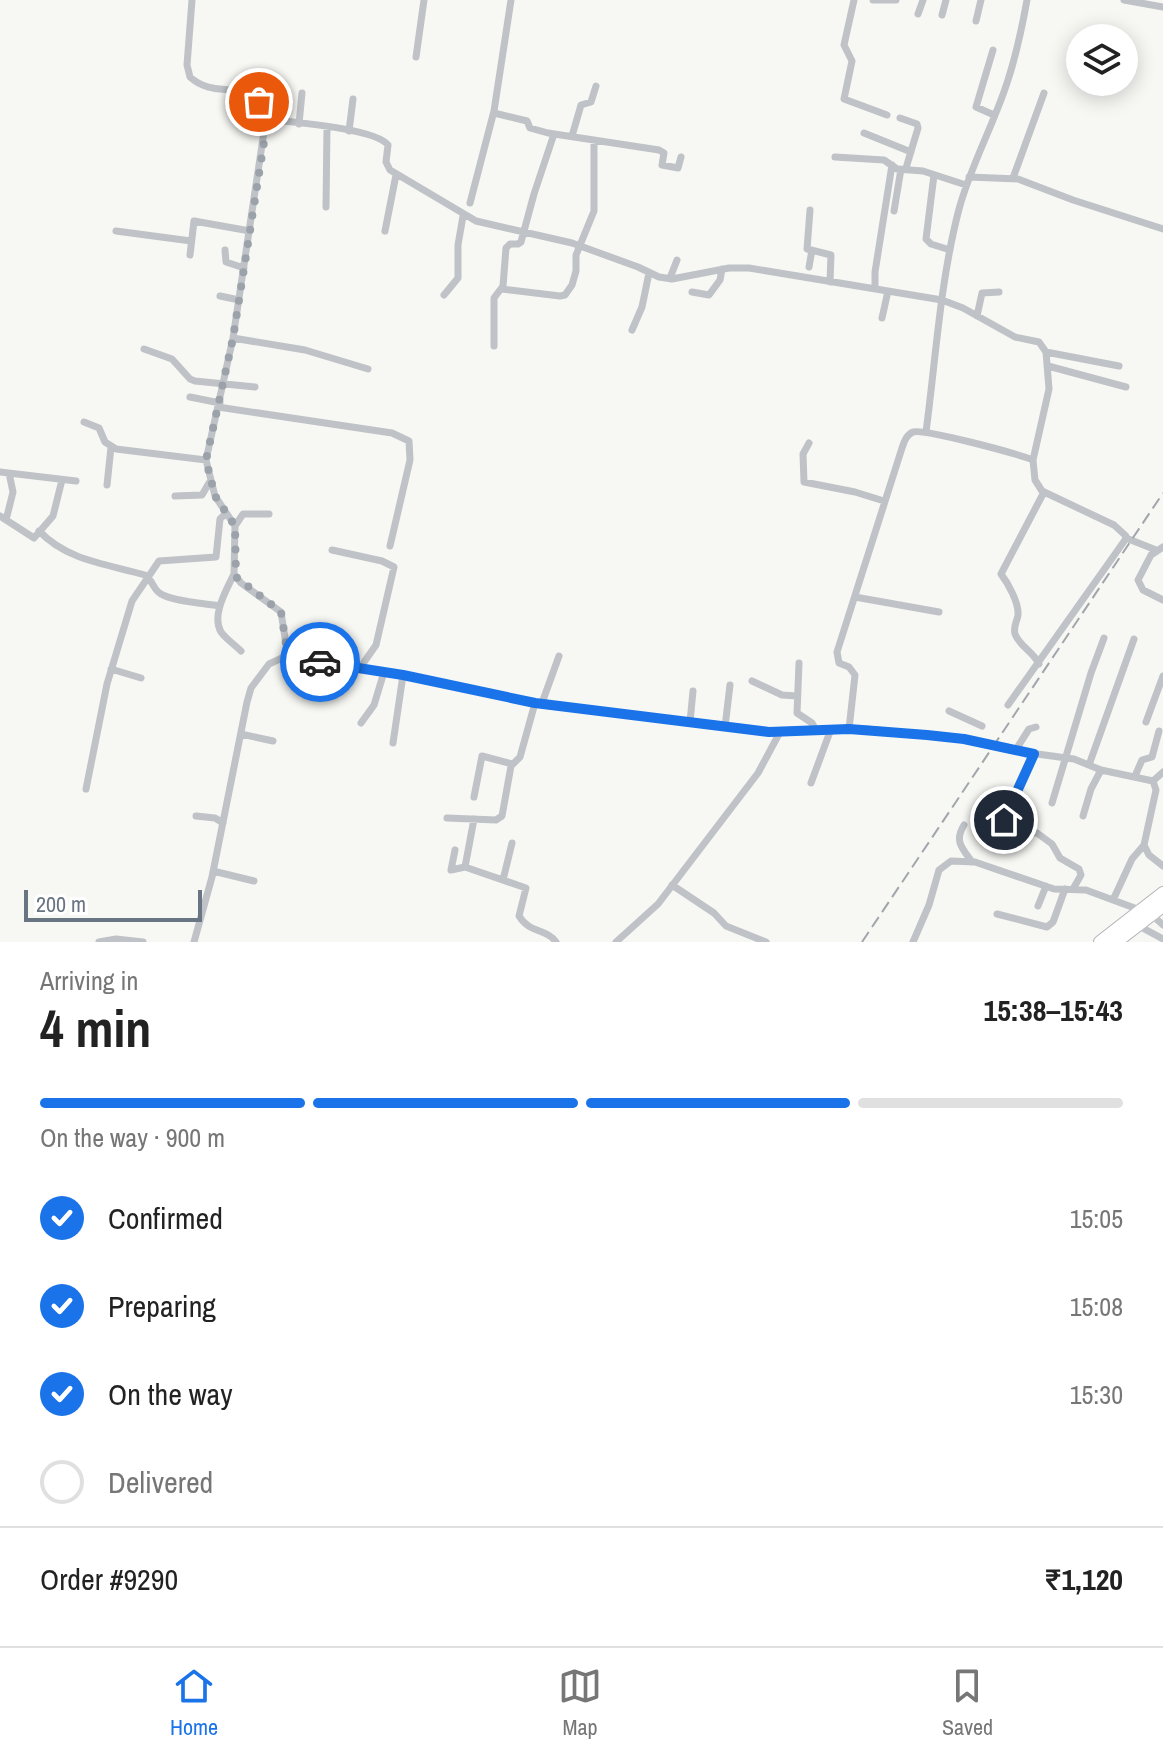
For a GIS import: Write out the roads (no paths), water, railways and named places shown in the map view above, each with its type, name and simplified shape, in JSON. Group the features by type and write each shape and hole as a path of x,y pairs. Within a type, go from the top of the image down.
{"highway":[{"path":"1116,942 1137,925 1163,893"},
{"path":"1100,942 1145,912 1163,906"}],"street":[{"path":"192,0 187,65 190,77 201,84 253,97 259,102 264,119 265,136 233,338 206,460 209,483 235,526"},
{"path":"416,57 424,0"},
{"path":"470,203 494,113 511,0"},
{"path":"854,0 844,45 852,61 844,99 887,115"},
{"path":"873,0 896,0"},
{"path":"918,14 923,0"},
{"path":"942,15 946,0"},
{"path":"976,21 981,0"},
{"path":"926,432 950,250 967,181 1007,85 1027,0"},
{"path":"1124,0 1163,7"},
{"path":"993,50 976,107 994,115"},
{"path":"572,136 581,105 591,102 596,86"},
{"path":"299,124 302,93"},
{"path":"1013,178 1044,93"},
{"path":"349,131 353,99"},
{"path":"494,113 527,121 530,128 554,134 659,150 664,153 662,165 674,170 678,168 681,157"},
{"path":"894,211 903,169 918,125 900,118"},
{"path":"264,119 327,127 386,141 386,162 396,175 463,216 579,246 649,273 670,278 749,268 942,300 1015,337 1039,342 1046,352 1049,389 1033,460 1035,480 1044,492 1114,525 1126,538 1160,548 1138,580 1143,590 1163,600"},
{"path":"326,207 327,127"},
{"path":"864,133 911,152"},
{"path":"494,346 495,296 502,289 506,248 510,244 520,243 554,134"},
{"path":"502,289 554,296 565,295 572,285 579,246 594,211 594,140"},
{"path":"835,157 884,160 903,169 967,181 1013,178 1163,229"},
{"path":"875,289 892,165"},
{"path":"385,231 396,175"},
{"path":"934,175 926,239 934,246 950,250"},
{"path":"810,210 807,246 831,255 830,282"},
{"path":"444,295 458,278 458,245 463,216"},
{"path":"190,255 193,224 198,221 250,231"},
{"path":"116,231 191,241"},
{"path":"225,250 226,262 244,268"},
{"path":"809,267 812,250"},
{"path":"670,278 677,260"},
{"path":"692,292 709,295 722,278 722,269"},
{"path":"632,330 642,307 649,273"},
{"path":"882,318 888,291"},
{"path":"977,316 982,293 999,292"},
{"path":"220,296 239,300"},
{"path":"233,338 305,350 368,369"},
{"path":"144,349 172,359 190,379 255,387"},
{"path":"1046,352 1119,366"},
{"path":"1048,366 1126,387"},
{"path":"190,397 219,405 404,436 411,448 390,546"},
{"path":"84,422 99,428 105,442 111,447 206,460"},
{"path":"849,729 855,675 837,658 907,436 916,431 926,432 1033,460"},
{"path":"809,443 803,454 804,482 884,501"},
{"path":"107,485 111,447"},
{"path":"4,472 76,481"},
{"path":"4,472 13,492 3,518 31,538 37,536 53,516 62,480"},
{"path":"175,496 202,495 209,483"},
{"path":"1039,664 1033,653 1021,645 1016,634 1017,609 1001,574 1044,492"},
{"path":"86,789 111,669 132,601 159,561 216,557 220,519 226,513"},
{"path":"241,651 220,630 220,606 234,574 235,526 243,514 269,514"},
{"path":"39,531 51,544 66,552 150,578 156,590 165,596 220,606"},
{"path":"1008,705 1126,538"},
{"path":"332,550 382,561 394,567 376,645 360,668"},
{"path":"234,574 241,583 281,612 288,657"},
{"path":"855,597 939,612"},
{"path":"1052,803 1104,638"},
{"path":"1089,765 1134,639"},
{"path":"447,818 496,820 502,816 512,764 520,757 559,656"},
{"path":"194,942 213,871 247,702 257,679 269,664 288,657 403,675 539,703 725,727 780,732 849,729 964,739 1015,751 1066,758 1101,770 1153,781"},
{"path":"799,663 797,713 812,723 816,730"},
{"path":"111,669 141,678"},
{"path":"361,723 374,705 384,672"},
{"path":"393,743 403,675"},
{"path":"1146,722 1163,676"},
{"path":"752,681 782,695 797,696"},
{"path":"725,727 730,685"},
{"path":"690,722 693,691"},
{"path":"949,711 982,726"},
{"path":"964,739 970,720"},
{"path":"1015,751 1029,729 1036,727"},
{"path":"811,783 831,729"},
{"path":"1135,776 1142,760 1152,757 1159,731"},
{"path":"616,942 648,915 672,885 758,773 780,732"},
{"path":"241,734 273,741"},
{"path":"997,914 1047,927 1081,875 1079,869 1060,858 1052,844 1037,833 1017,833 1004,824 1034,754"},
{"path":"474,797 482,756 512,764"},
{"path":"1083,816 1101,770"},
{"path":"1153,781 1163,772"},
{"path":"1113,900 1132,859 1144,845 1156,790 1153,781"},
{"path":"196,816 215,818 223,823"},
{"path":"465,867 474,819"},
{"path":"964,825 958,840 972,862"},
{"path":"503,880 512,843"},
{"path":"1144,845 1149,855 1163,866"},
{"path":"455,850 451,870 465,867 526,888 519,916 529,928 548,934 556,942"},
{"path":"913,942 931,901 939,870 951,861 972,862 1046,886 1086,890 1145,912 1163,925"},
{"path":"213,871 254,881"},
{"path":"672,885 714,913 726,926 766,942"},
{"path":"1038,906 1046,886"},
{"path":"1137,925 1163,939"},
{"path":"99,942 116,939 143,942"}],"railway":[{"path":"862,942 1163,493"}]}
